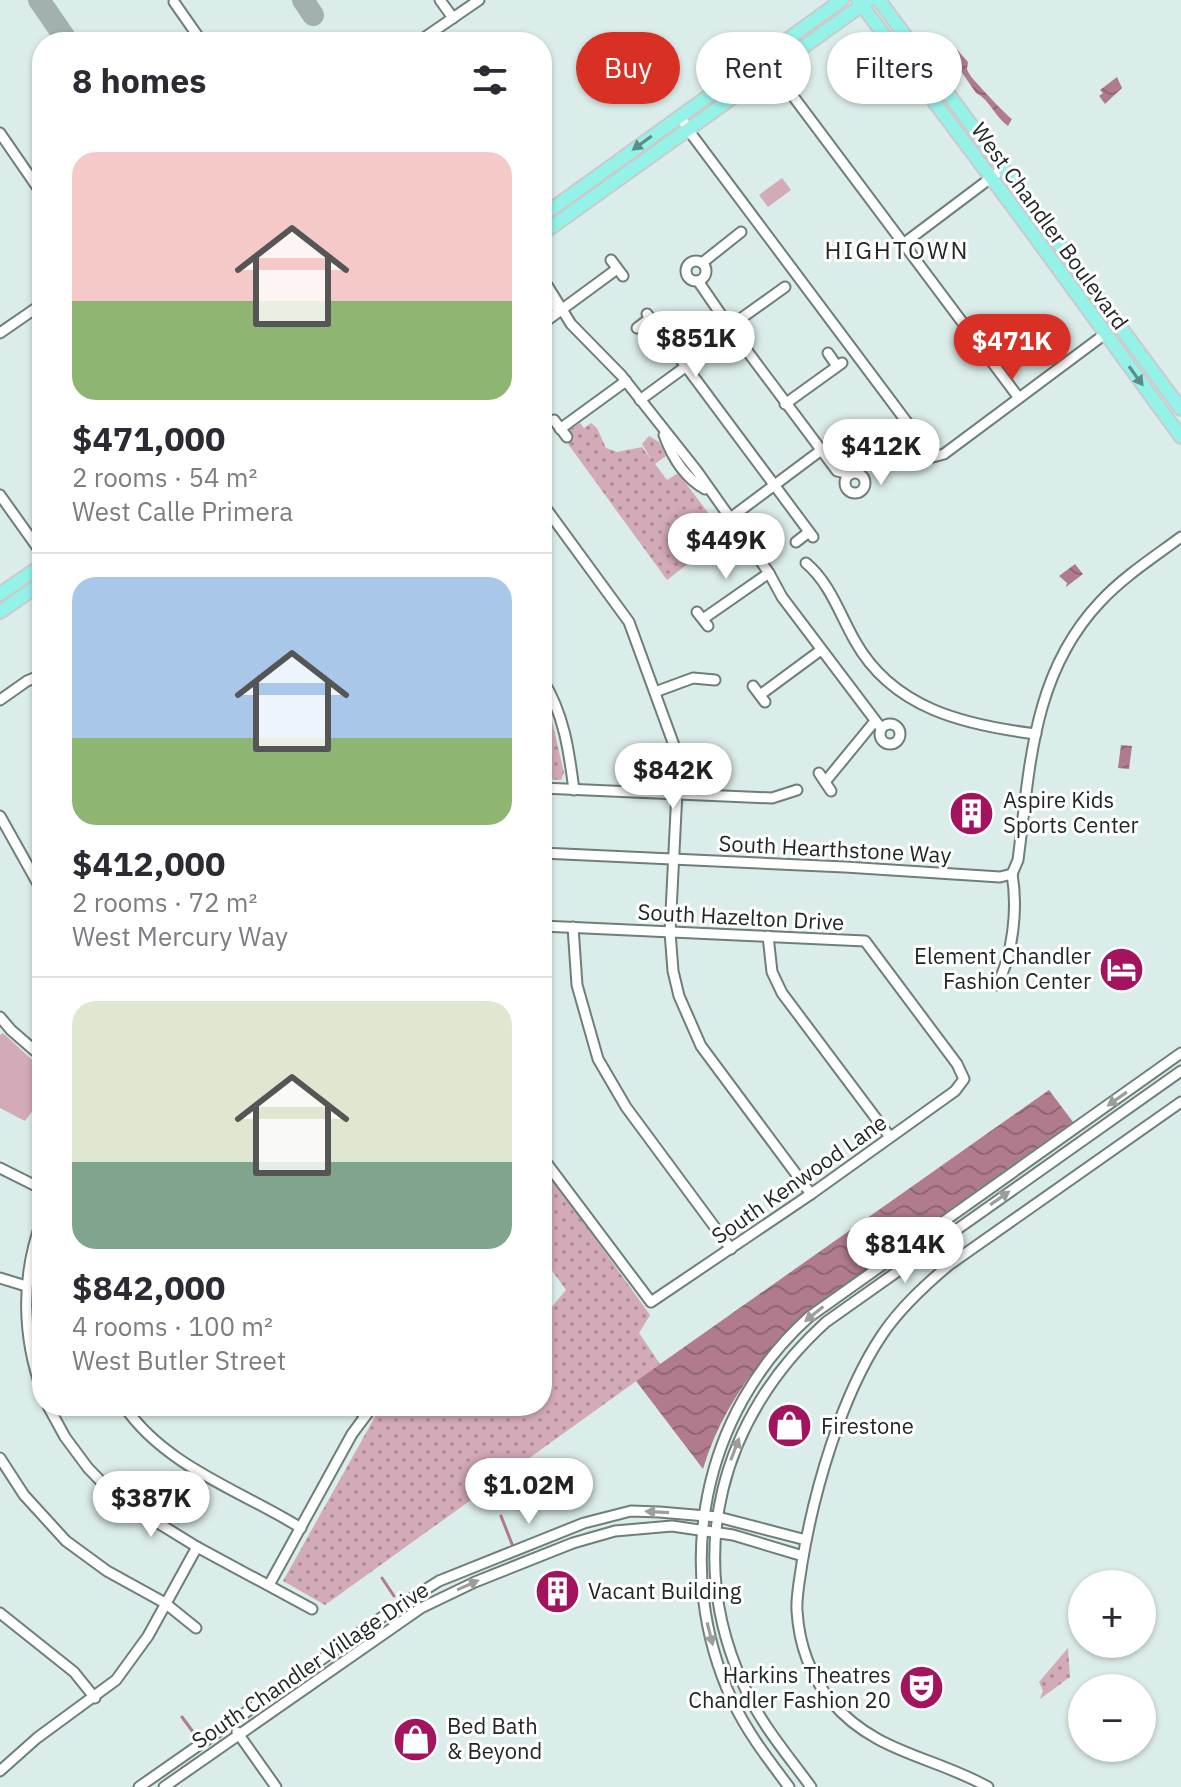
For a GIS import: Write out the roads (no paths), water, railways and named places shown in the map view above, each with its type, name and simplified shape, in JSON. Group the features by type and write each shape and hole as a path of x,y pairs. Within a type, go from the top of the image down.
{"main road":[{"path":"552,209 842,0"},
{"name":"West Chandler Boulevard","path":"879,0 1181,409"},
{"path":"811,40 863,2"},
{"name":"West Chandler Boulevard","path":"863,2 1181,437"},
{"path":"552,227 722,104"},
{"path":"0,594 32,572"},
{"path":"0,612 32,590"}],"street":[{"path":"440,0 453,18"},
{"path":"433,32 479,0"},
{"path":"174,2 195,32"},
{"path":"799,104 1019,398"},
{"path":"680,116 933,457 944,454 1105,334"},
{"path":"0,133 32,179"},
{"path":"903,244 1004,167"},
{"path":"741,232 702,263 693,262 686,269 689,278 698,281 785,404 837,471 850,474 896,441 885,430"},
{"path":"698,281 705,275 706,268 702,263"},
{"path":"552,317 617,268"},
{"path":"640,400 785,287"},
{"path":"552,299 582,337 626,381 661,427 673,456 685,472 708,491 769,573 782,597 878,724 825,782"},
{"path":"0,333 32,311"},
{"path":"637,328 648,316 811,534 796,542"},
{"path":"785,404 839,364 828,353"},
{"path":"554,420 564,433 626,381"},
{"path":"729,519 820,451"},
{"path":"0,495 32,540"},
{"path":"552,516 624,612 634,631 675,748 678,771 670,932 673,971 679,996 693,1032 811,1194"},
{"path":"997,985 1007,967 1016,895 1012,874 1018,860 1036,734 1052,673 1083,621 1117,586 1181,537"},
{"path":"806,563 823,580 866,657 882,675 908,695 957,721 1036,734"},
{"path":"703,619 769,573"},
{"path":"759,695 821,650"},
{"path":"655,692 693,678 715,680"},
{"path":"0,700 32,682"},
{"path":"552,698 567,741 574,790"},
{"path":"552,789 772,798 797,790"},
{"path":"0,816 32,873"},
{"name":"South Hearthstone Way","path":"552,853 1000,877 1012,874"},
{"name":"South Hazelton Drive","path":"552,926 865,941 957,1064 964,1079"},
{"path":"573,927 577,985 584,1019 598,1059 626,1107 731,1249"},
{"path":"768,936 772,972 782,993 890,1137"},
{"path":"0,1017 32,1048"},
{"path":"789,1787 744,1722 720,1669 703,1602 702,1522 716,1458 733,1416 765,1364 797,1328 833,1299 1181,1053"},
{"path":"811,1787 758,1714 731,1655 717,1594 717,1524 730,1462 750,1414 782,1366 814,1333 859,1297 1181,1071"},
{"name":"South Kenwood Lane","path":"552,1170 651,1302 811,1194 955,1091 964,1079"},
{"path":"988,1787 965,1774 888,1746 849,1721 829,1698 805,1654 797,1608 803,1556 818,1489 850,1396 880,1336 895,1317 949,1265 1181,1102"},
{"path":"0,1168 32,1184"},
{"path":"32,1253 26,1286 32,1352"},
{"path":"0,1278 26,1286"},
{"path":"53,1416 88,1468 116,1497 197,1547 312,1609"},
{"path":"132,1416 152,1440 173,1456 301,1528"},
{"path":"269,1585 363,1416"},
{"path":"0,1458 24,1495 66,1541 107,1571 165,1603 196,1628"},
{"name":"South Chandler Village Drive","path":"139,1787 439,1581 608,1515 631,1511 806,1540"},
{"name":"South Chandler Village Drive","path":"164,1787 421,1608 475,1582 603,1533 702,1522 717,1524 803,1556"},
{"path":"0,1771 37,1738 116,1680 132,1661 197,1547"},
{"path":"1,1617 74,1672 95,1698"},
{"path":"231,1723 276,1787"}],"water":[{"path":"962,55 968,62 970,75 1012,119 1008,126 985,100 962,73"},
{"path":"1117,77 1122,88 1105,104 1099,96 1103,93 1100,90"},
{"path":"1075,564 1083,574 1066,587 1067,583 1059,576"},
{"path":"1121,745 1132,746 1129,769 1118,768"},
{"path":"1049,1090 1073,1122 807,1311 744,1384 720,1425 703,1469 636,1381"}],"waterway":[{"path":"501,1516 512,1544"},
{"path":"382,1578 394,1596"},
{"path":"182,1717 196,1736"}],"place":[{"name":"Aspire Kids Sports Center","path":"972,813"},
{"name":"Element Chandler Fashion Center","path":"1122,969"},
{"name":"Firestone","path":"790,1426"},
{"name":"Vacant Building","path":"557,1591"},
{"name":"Harkins Theatres Chandler Fashion 20","path":"922,1688"},
{"name":"Bed Bath & Beyond","path":"416,1739"}],"district":[{"name":"HIGHTOWN","path":"897,251"}]}
